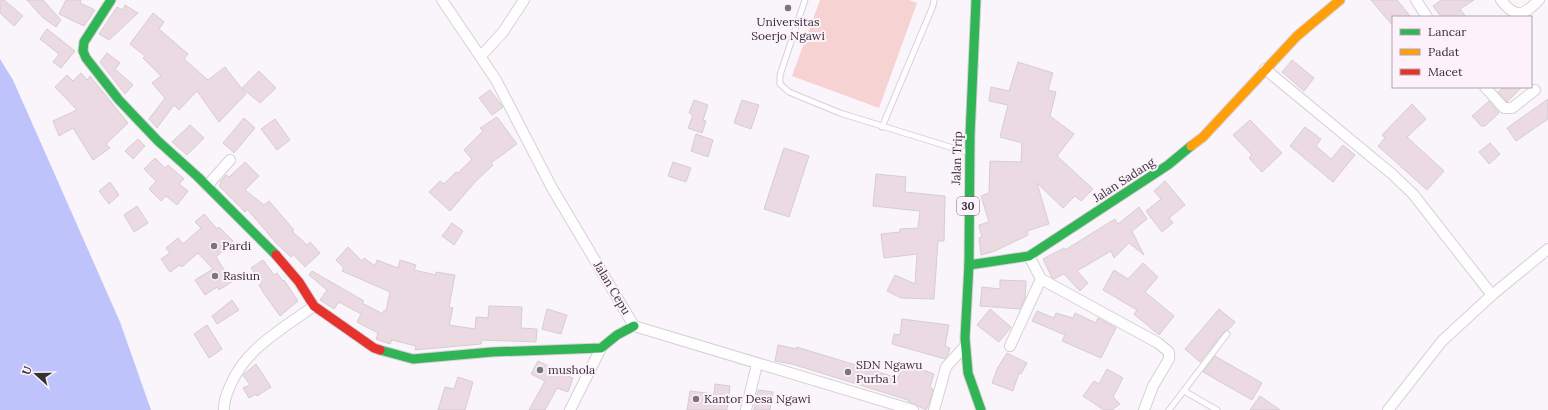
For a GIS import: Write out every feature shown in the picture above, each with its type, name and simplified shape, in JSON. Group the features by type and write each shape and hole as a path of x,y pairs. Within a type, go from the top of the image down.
{"main road":[{"path":"111,0 84,42 83,51 86,58 119,100 158,141 207,186 279,258 299,282 314,306 374,348 412,358 492,352 601,348 618,335 634,326"},
{"name":"Jalan Trip","path":"976,0 969,153 969,265 964,320 969,379 981,410"},
{"name":"Jalan Sadang","path":"969,265 1029,256 1168,165 1203,137 1297,36 1340,0"}],"street":[{"name":"Jalan Cepu","path":"442,0 496,80 552,188 634,326 913,410"},
{"path":"481,56 503,32 524,0"},
{"path":"1416,0 1426,16"},
{"path":"1501,0 1513,12 1520,13 1529,10 1539,0"},
{"path":"1265,70 1392,174 1413,194 1492,295"},
{"path":"1486,88 1504,108 1512,108 1535,90"},
{"path":"207,186 230,160"},
{"path":"1388,410 1442,341 1492,295 1548,249"},
{"path":"1029,256 1041,279 1158,343 1170,352 1169,359 1153,386 1144,410"},
{"path":"1010,346 1041,279"},
{"path":"224,410 227,393 233,378 244,361 260,344 314,306"},
{"path":"934,410 946,366 965,346"},
{"path":"570,410 601,348"},
{"path":"746,410 757,364"}],"lane":[{"path":"805,0 780,75 780,84 789,92 840,113 969,153"},
{"path":"882,127 933,6 934,0"},
{"path":"1169,410 1227,334"},
{"path":"1184,391 1217,410"}],"shaded area":[{"path":"820,0 909,0 917,3 879,108 792,76"}],"water":[{"path":"0,59 13,80 120,322 151,410 0,410"}],"building":[{"path":"0,0 4,0 23,16 14,26 0,13"},
{"path":"27,0 43,0 61,20 56,27 42,17"},
{"path":"66,0 81,0 80,3 95,10 84,26 59,14"},
{"path":"1371,0 1397,0 1410,16 1392,16 1392,25"},
{"path":"1441,0 1474,0 1460,9 1465,16 1440,16 1433,6"},
{"path":"125,5 138,13 109,40 99,34 117,7 123,10"},
{"path":"153,13 164,22 159,29 188,54 184,59 208,80 225,67 246,94 219,122 197,91 179,110 174,105 157,128 149,119 165,98 152,83 161,76 143,58 145,56 130,44"},
{"path":"47,29 75,51 61,68 53,62 59,54 40,39"},
{"path":"107,53 120,63 115,69 133,85 125,94 100,62"},
{"path":"1292,60 1314,78 1304,91 1282,72"},
{"path":"1018,62 1053,73 1048,90 1056,92 1050,116 1074,134 1057,156 1093,189 1081,201 1075,196 1063,208 1037,183 1049,224 1027,231 1028,235 995,251 981,255 979,238 982,237 979,225 989,222 981,196 989,193 990,161 1021,162 1022,143 1000,137 1008,105 989,101 991,87 1009,91"},
{"path":"259,71 276,88 260,103 242,88"},
{"path":"81,73 87,80 90,76 128,123 106,144 110,148 93,160 73,128 59,136 53,121 77,110 55,87 67,75 73,81"},
{"path":"1503,88 1521,88 1507,102 1498,92"},
{"path":"490,90 503,107 492,115 479,98"},
{"path":"1548,99 1548,119 1516,141 1507,128"},
{"path":"694,100 708,105 703,120 706,121 702,133 688,128 693,115 689,113"},
{"path":"742,100 759,105 751,129 734,123"},
{"path":"1489,101 1499,113 1485,126 1481,126 1472,116"},
{"path":"1412,104 1426,119 1407,137 1444,171 1427,190 1378,146 1385,138 1382,135"},
{"path":"497,117 517,144 491,163 493,165 476,181 450,211 429,192 440,181 444,184 472,159 464,150 483,131 480,128"},
{"path":"244,118 255,128 234,153 223,143"},
{"path":"275,119 290,140 277,150 261,129"},
{"path":"1250,120 1282,153 1262,172 1249,158 1252,155 1233,135"},
{"path":"190,125 204,138 187,155 172,142"},
{"path":"1305,127 1321,139 1316,146 1331,159 1343,145 1355,155 1333,182 1290,146"},
{"path":"696,134 713,140 708,157 691,151"},
{"path":"138,139 145,146 133,159 125,151"},
{"path":"1490,143 1500,154 1489,164 1479,152"},
{"path":"784,148 809,156 789,217 764,209"},
{"path":"155,158 165,168 168,165 184,179 179,184 188,191 177,205 166,196 161,201 149,189 156,181 144,169"},
{"path":"245,162 259,176 245,190 264,205 269,201 294,230 292,231 307,245 310,242 320,253 305,267 293,254 291,257 277,244 247,209 245,212 219,186 221,183 220,182 226,175 229,177"},
{"path":"673,162 691,168 686,182 668,176"},
{"path":"876,174 906,177 905,192 945,196 944,241 938,241 934,299 901,298 887,291 895,275 915,284 917,254 884,258 881,234 900,232 900,229 918,228 920,211 873,206"},
{"path":"1165,181 1185,205 1169,218 1173,223 1162,232 1146,211 1161,199 1154,191"},
{"path":"110,182 119,195 109,204 99,191"},
{"path":"137,206 148,223 134,232 124,215"},
{"path":"1139,207 1147,219 1132,231 1144,255 1129,243 1114,258 1111,251 1077,271 1088,283 1080,291 1064,274 1054,279 1052,278 1043,259 1064,248 1065,250 1115,219 1118,224"},
{"path":"204,214 217,229 219,227 233,241 216,257 232,282 219,290 217,287 205,295 195,280 213,269 198,253 182,267 180,265 170,272 161,259 170,253 166,248 178,238 183,244 201,228 195,222"},
{"path":"452,223 463,231 454,245 442,236"},
{"path":"348,247 362,261 364,258 375,266 377,260 398,268 400,260 416,265 414,270 436,275 436,272 455,275 449,307 453,308 449,325 475,329 476,317 488,318 489,306 522,307 521,328 537,329 536,342 482,340 481,344 415,350 416,346 392,340 390,344 376,339 378,333 357,322 361,314 339,302 334,309 320,300 327,290 309,275 312,271 364,301 362,303 383,314 384,310 386,311 390,292 342,271 344,268 336,260"},
{"path":"263,260 274,275 277,273 283,281 284,280 298,301 280,316 265,295 259,285 262,283 251,268"},
{"path":"1143,263 1158,277 1145,292 1174,316 1159,335 1134,314 1137,310 1103,290 1114,270 1128,279"},
{"path":"1000,280 1026,281 1025,298 1020,309 980,306 982,287 1000,289"},
{"path":"232,300 239,310 217,324 212,316"},
{"path":"547,309 567,315 561,334 542,329"},
{"path":"990,309 1011,327 999,342 977,325"},
{"path":"1219,309 1235,322 1228,330 1224,332 1200,362 1185,349"},
{"path":"1037,311 1054,318 1056,313 1073,318 1075,313 1096,323 1098,318 1116,328 1101,358 1062,341 1065,335 1032,321"},
{"path":"902,319 949,325 945,346 950,348 945,359 892,344 894,334 900,335"},
{"path":"207,325 222,349 209,358 194,334"},
{"name":"SDN Ngawu Purba 1","path":"778,345 797,349 797,347 898,378 903,363 934,374 930,387 933,389 930,402 926,410 908,400 792,364 775,361"},
{"path":"1007,353 1027,363 1021,374 1019,373 1013,391 992,383 998,367"},
{"path":"1215,356 1262,383 1252,400 1203,372"},
{"path":"538,361 548,366 547,368 573,378 568,392 557,388 545,410 529,410 545,381 531,374"},
{"path":"256,364 271,387 257,396 256,394 249,398 243,388 250,385 243,375"},
{"path":"1107,369 1123,378 1113,397 1120,404 1112,410 1104,410 1083,396 1094,381 1099,384"},
{"path":"458,377 473,382 465,410 438,410 445,387 454,389"},
{"name":"Kantor Desa Ngawi","path":"715,384 730,386 727,410 687,410 690,391 714,394"},
{"path":"758,390 773,392 770,410 754,410"},
{"path":"1260,396 1280,410 1250,410"}],"traffic: fast":[{"path":"111,0 84,42 83,51 86,58 119,100 158,141 198,177 276,255"},
{"path":"976,0 970,136 969,264 965,338 968,373 981,410"},
{"path":"969,265 1029,256 1168,165 1191,146"},
{"path":"380,350 413,359 492,352 601,348 617,335 634,326"}],"traffic: slow":[{"path":"1191,146 1203,137 1297,36 1340,0"}],"traffic: jam":[{"path":"276,255 299,282 314,306 374,348 380,350"}],"place":[{"name":"Universitas Soerjo Ngawi","path":"788,8"},
{"name":"Pardi","path":"214,246"},
{"name":"Rasiun","path":"215,276"},
{"name":"mushola","path":"540,370"},
{"name":"SDN Ngawu Purba 1","path":"848,372"},
{"name":"Kantor Desa Ngawi","path":"696,399"}]}
